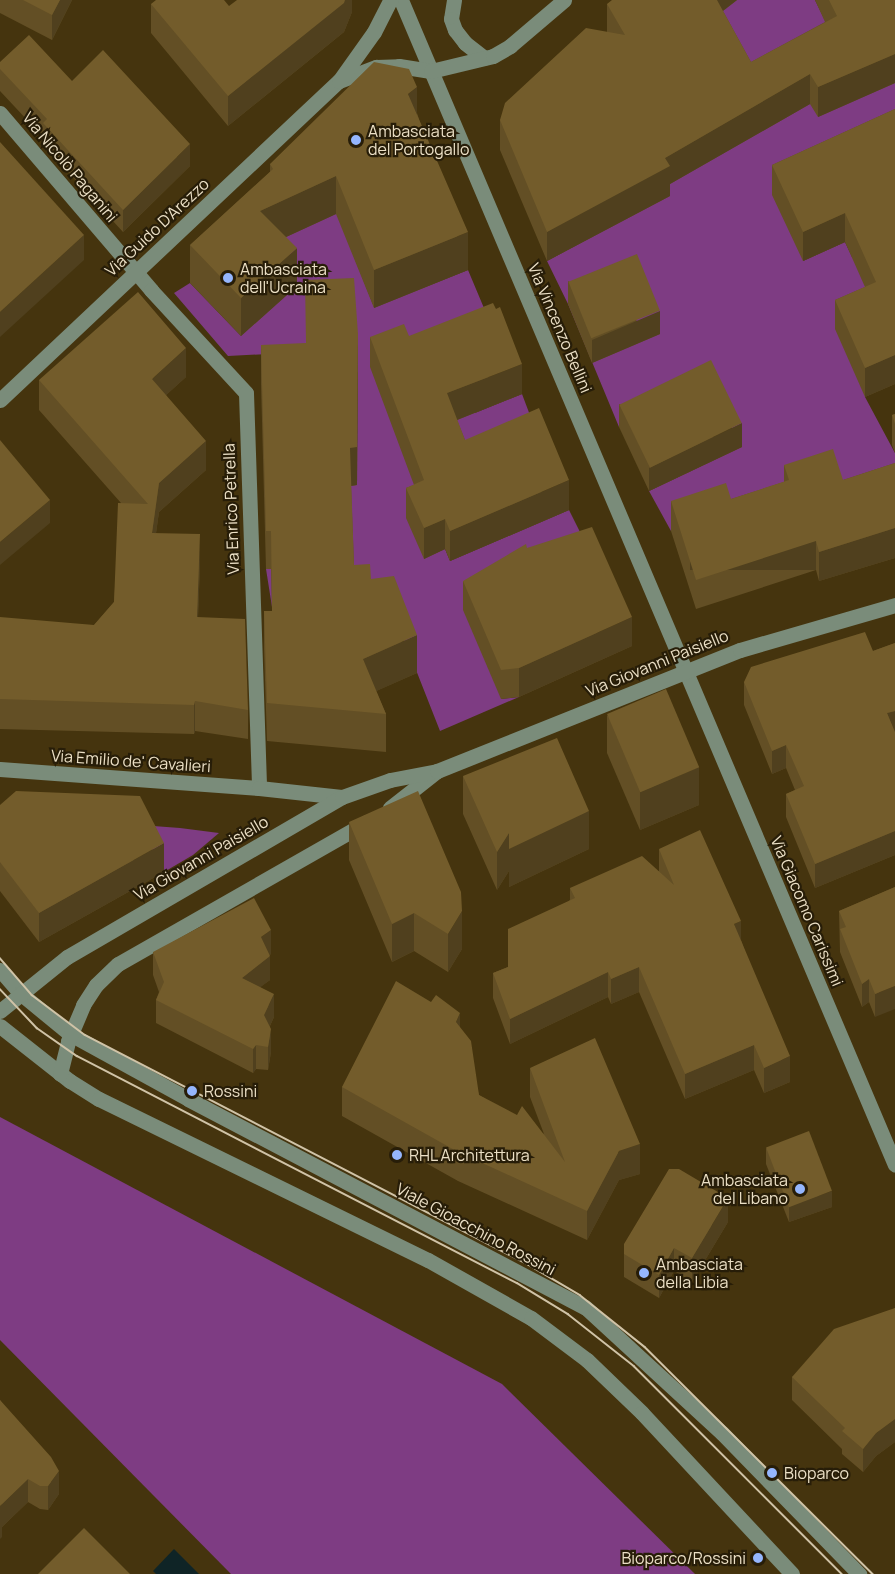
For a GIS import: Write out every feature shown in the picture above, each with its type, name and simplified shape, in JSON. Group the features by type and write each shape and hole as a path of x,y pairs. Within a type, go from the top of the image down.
{"street":[{"name":"Via Guido D'Arezzo","path":"0,400 339,81 368,41 390,0"},
{"name":"Via Vincenzo Bellini","path":"401,0 685,671"},
{"path":"454,0 451,10 455,30 465,43 484,58"},
{"path":"430,71 494,56 510,46 564,0"},
{"name":"Via Guido D'Arezzo","path":"339,81 386,66 430,71"},
{"name":"Via Nicolò Paganini","path":"0,113 136,272"},
{"name":"Via Enrico Petrella","path":"136,272 246,393 259,788"},
{"name":"Via Giovanni Paisiello","path":"0,1011 67,957 342,797 390,780 437,771 740,650 895,605"},
{"name":"Via Giacomo Carissimi","path":"685,671 895,1165"},
{"name":"Via Emilio de' Cavalieri","path":"0,770 259,788 342,797"},
{"name":"Via Giovanni Paisiello","path":"60,1074 70,1034 88,996 118,964 385,812 437,771"},
{"name":"Viale Gioacchino Rossini","path":"0,957 20,993"},
{"name":"Viale Gioacchino Rossini","path":"0,970 20,993 70,1034 188,1099 585,1307 722,1433 859,1574"},
{"path":"0,1026 60,1074 99,1099 428,1260 531,1318 587,1360 642,1413 792,1574"}],"shaded area":[{"path":"701,0 815,0 837,45 895,83 895,138 803,261 845,242 852,257 895,237 865,397 895,453 895,556 671,531 649,491 741,447 711,383 619,427 568,304 547,261 669,195 645,148"},
{"path":"425,172 351,249 374,307 468,270 489,320 439,403 475,413 522,394 539,439 424,558 445,549 450,561 569,510 589,550 501,699 519,697 440,731 394,614 370,603 272,607 266,569 352,565 306,352 228,356 174,293 190,283 241,336 245,233"},
{"path":"140,825 219,833 193,855 164,872"},
{"path":"0,1117 502,1384 695,1574 231,1574 0,1340"}],"water":[{"path":"174,1549 199,1574 156,1574 153,1571"}],"building":[{"path":"23,0 60,0 52,15"},
{"path":"156,0 224,0 229,6 237,0 345,0 228,96 151,4"},
{"path":"612,0 717,0 751,62 837,16 829,0 895,0 895,54 818,87 810,74 665,158 670,166 547,232 500,120 505,103 586,28 625,35 607,4"},
{"path":"29,35 72,81 103,50 190,144 123,210 43,123 47,119 0,69 0,62"},
{"path":"374,62 409,69 417,87 408,94 468,232 374,270 336,176 260,211 297,248 241,298 190,245 273,169 270,164"},
{"path":"895,109 895,355 865,368 835,300 876,282 845,213 803,232 772,165"},
{"path":"0,142 84,235 0,312"},
{"path":"637,254 660,311 591,338 568,282"},
{"path":"354,278 358,334 357,447 350,448 354,565 370,564 371,579 394,576 417,635 363,659 386,714 267,703 264,611 272,611 271,531 266,531 261,345 306,343 305,280"},
{"path":"138,292 186,348 152,379 206,441 159,483 152,533 200,534 197,617 245,619 248,710 195,701 194,705 0,699 0,617 94,625 114,602 118,503 148,504 39,380"},
{"path":"493,303 496,309 500,307 522,364 447,393 465,440 539,408 569,480 450,531 445,519 424,528 406,488 424,480 370,337 404,324 409,336"},
{"path":"711,360 742,423 650,468 619,405"},
{"path":"0,440 50,500 0,542"},
{"path":"833,449 843,480 895,463 895,528 819,552 816,541 696,580 671,501 726,483 731,499 789,480 784,465"},
{"path":"592,527 632,617 519,668 501,670 463,581 526,544 527,548"},
{"path":"865,632 873,651 895,643 895,711 887,713 895,732 895,831 815,864 786,794 804,786 786,745 772,751 744,682 751,667"},
{"path":"666,689 699,767 640,792 607,714"},
{"path":"557,738 589,811 509,849 509,833 497,852 463,776"},
{"path":"16,791 140,796 164,843 39,913 0,862 0,805"},
{"path":"418,791 461,892 462,911 448,934 414,913 392,924 349,822"},
{"path":"700,830 741,921 734,924 790,1056 764,1068 754,1045 685,1074 639,967 611,979 608,972 510,1019 493,973 508,967 508,929 575,898 570,888 642,856 674,885 659,849"},
{"path":"895,887 895,986 875,994 869,979 862,984 840,929 846,927 839,911"},
{"path":"254,898 271,930 261,937 270,956 242,978 274,994 264,1015 271,1029 268,1047 256,1045 253,1049 156,1000 164,982 153,952"},
{"path":"396,981 431,1002 436,995 460,1013 456,1022 471,1041 479,1095 517,1115 522,1106 565,1162 530,1068 595,1038 640,1144 619,1151 587,1211 458,1152 342,1087"},
{"path":"809,1131 832,1191 789,1207 766,1147"},
{"path":"669,1169 679,1169 728,1198 692,1258 674,1248 659,1275 624,1254 624,1244"},
{"path":"895,1308 895,1419 876,1433 863,1449 842,1431 845,1428 792,1377 834,1329"},
{"path":"0,1400 51,1457 59,1471 48,1486 40,1486 28,1479 0,1506"},
{"path":"84,1528 130,1574 38,1574"}],"tram line":[{"path":"0,958 32,995 85,1035 529,1265 580,1295 645,1347 873,1574"},
{"path":"0,989 37,1028 77,1056 517,1283 568,1314 634,1366 842,1574"}],"place":[{"name":"Ambasciata del Portogallo","path":"356,140"},
{"name":"Ambasciata dell'Ucraina","path":"228,278"},
{"name":"Rossini","path":"192,1091"},
{"name":"RHL Architettura","path":"397,1155"},
{"name":"Ambasciata del Libano","path":"800,1189"},
{"name":"Ambasciata della Libia","path":"644,1273"},
{"name":"Bioparco","path":"772,1473"},
{"name":"Bioparco/Rossini","path":"758,1558"}]}
